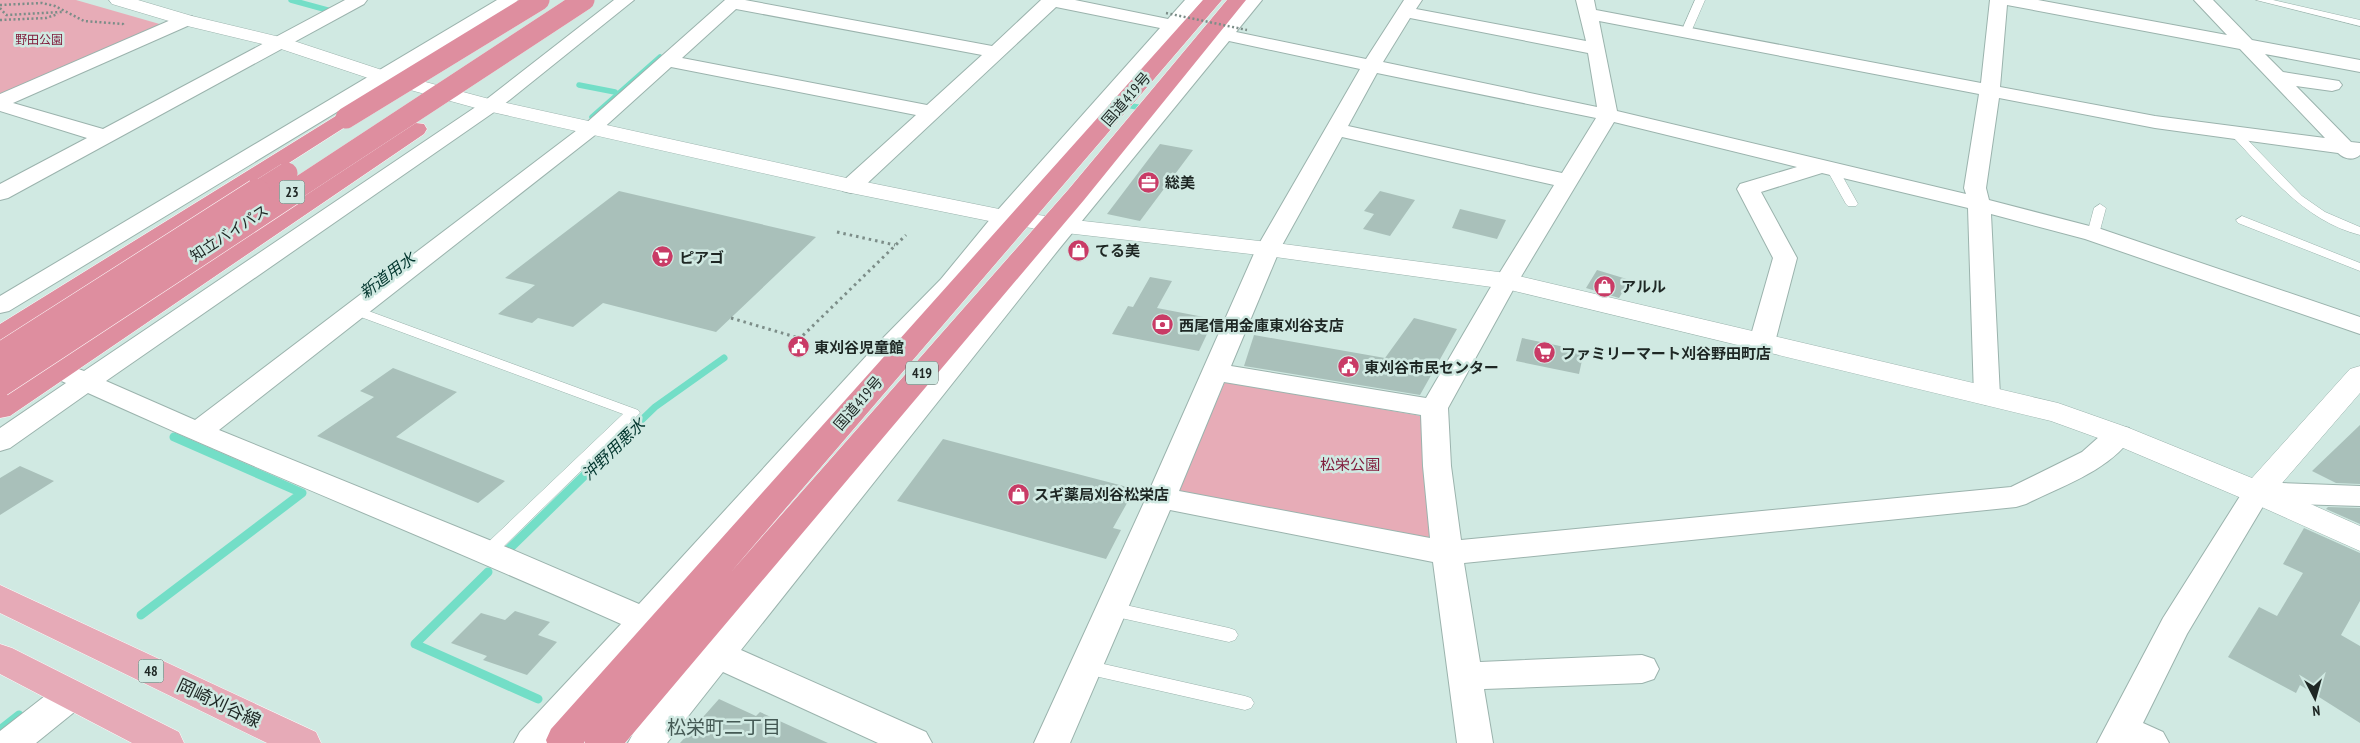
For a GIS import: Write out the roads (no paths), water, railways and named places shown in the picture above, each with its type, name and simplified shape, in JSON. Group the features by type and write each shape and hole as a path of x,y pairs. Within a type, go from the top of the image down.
{"highway":[{"path":"0,336 346,118 539,0"},
{"name":"知立バイパス","path":"0,356 556,0"},
{"name":"知立バイパス","path":"0,384 584,0"},
{"path":"0,409 416,129 602,0"},
{"name":"国道419号","path":"564,740 1012,218 1213,0"},
{"name":"国道419号","path":"603,743 1059,225 1237,0"}],"main road":[{"name":"岡崎刈谷線","path":"0,598 303,743"},
{"path":"0,658 166,743"}],"street":[{"path":"0,193 106,138 358,0"},
{"path":"0,306 509,0"},
{"path":"0,441 490,106 626,0"},
{"path":"851,186 1052,0 1168,19"},
{"path":"532,743 890,346 923,314 990,236 1012,218 1168,19 1194,0"},
{"path":"646,743 1059,225 1236,32 1253,0"},
{"path":"1987,396 1979,204 1975,188 1990,90 1999,0"},
{"path":"2010,0 2360,66"},
{"path":"2203,0 2277,77 2352,148 2360,164"},
{"path":"129,1 186,20 281,43 381,76 490,106 851,186 1012,218 1059,225 1268,249 1506,281 2058,413 2120,435 2257,492 2360,539"},
{"path":"198,432 592,128 734,2 995,52"},
{"path":"1052,743 1161,498 1268,249 1334,129 1410,6 1597,49"},
{"path":"1475,743 1447,553 1437,466 1434,408 1506,281 1608,115 1597,49 1587,7 1686,32 2155,122 2352,148"},
{"path":"0,101 186,20"},
{"path":"1236,32 1372,66 1608,115 1979,204 2093,234 2360,326"},
{"path":"668,61 931,112"},
{"path":"2277,77 2332,86"},
{"path":"0,105 106,138"},
{"path":"1334,129 1567,181"},
{"path":"1762,342 1785,258 1748,189 1826,168"},
{"path":"58,370 198,432 488,552 644,620"},
{"path":"1215,372 1434,408"},
{"path":"2130,739 2174,627 2257,492 2335,406 2360,375"},
{"path":"1161,498 1447,553 2016,497 2092,459 2120,435"},
{"path":"2257,492 2360,496"},
{"path":"718,655 914,743"},
{"path":"1464,676 1642,669"},
{"path":"11,743 71,695"}],"lane":[{"path":"1686,32 1700,0"},
{"path":"2261,0 2360,23"},
{"path":"2236,134 2298,198 2321,215 2360,231"},
{"path":"1826,168 1852,204"},
{"path":"2093,234 2100,208"},
{"path":"2242,220 2360,267"},
{"path":"355,310 633,413 488,552"},
{"path":"1112,609 1228,635"},
{"path":"1086,667 1245,703"}],"waterway":[{"name":"沖野用悪水","path":"291,0 331,11"},
{"name":"新道用水","path":"592,117 660,57"},
{"name":"沖野用悪水","path":"579,85 615,92"},
{"path":"1122,104 1147,109"},
{"name":"沖野用悪水","path":"625,436 655,407 724,358"},
{"name":"沖野用悪水","path":"509,549 626,435"},
{"name":"新道用水","path":"141,615 302,493 174,437"},
{"name":"沖野用悪水","path":"488,572 415,644 538,699"},
{"name":"新道用水","path":"0,730 19,715"}],"place":[{"name":"総美","path":"1149,182"},
{"name":"てる美","path":"1079,250"},
{"name":"ピアゴ","path":"663,257"},
{"name":"アルル","path":"1605,286"},
{"name":"西尾信用金庫東刈谷支店","path":"1163,325"},
{"name":"東刈谷児童館","path":"798,347"},
{"name":"ファミリーマート刈谷野田町店","path":"1545,353"},
{"name":"東刈谷市民センター","path":"1348,367"},
{"name":"スギ薬局刈谷松栄店","path":"1018,494"}],"district":[{"name":"松栄町二丁目","path":"724,727"}],"park label":[{"name":"野田公園","path":"39,39"},
{"name":"松栄公園","path":"1350,464"}]}
